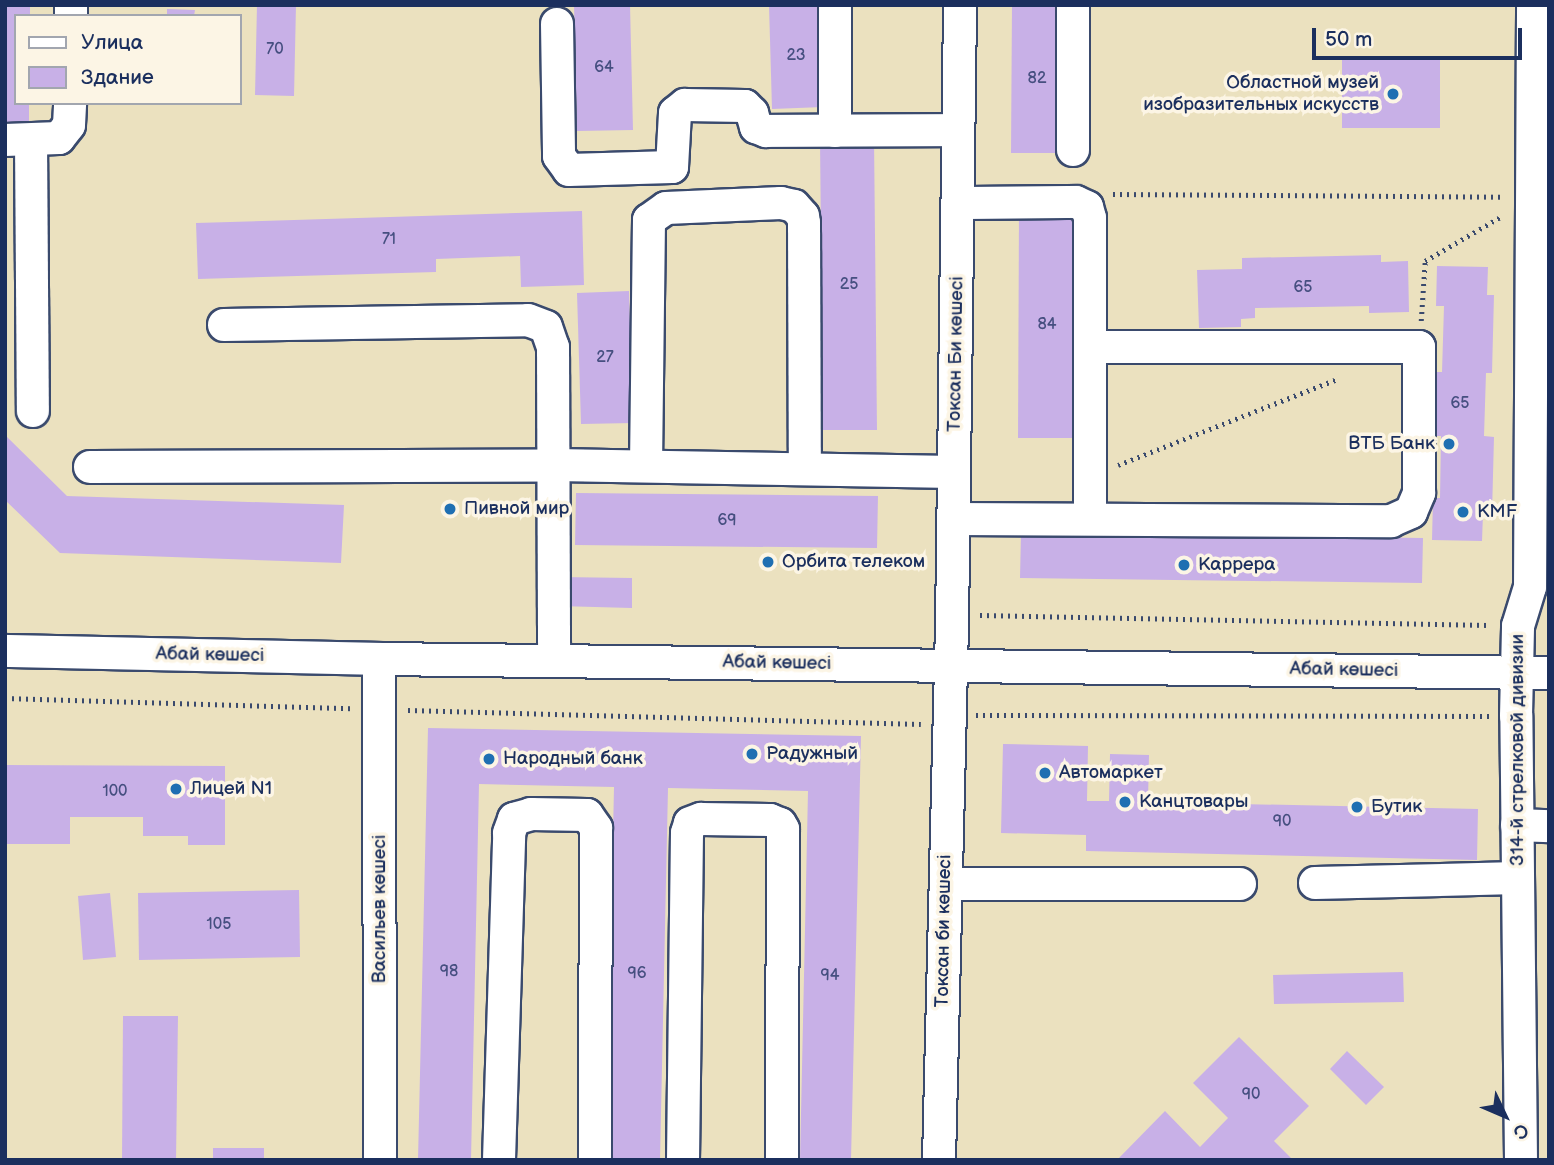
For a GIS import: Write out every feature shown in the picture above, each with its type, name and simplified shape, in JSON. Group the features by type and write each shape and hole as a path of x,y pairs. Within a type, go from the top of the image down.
{"street":[{"path":"835,5 835,131"},
{"name":"Токсан Би көшесі","path":"959,714 951,666 960,5"},
{"path":"1073,5 1073,150"},
{"name":"314-й стрелковой дивизии","path":"1521,1160 1516,716 1518,626 1530,587 1533,5"},
{"path":"558,24 559,156 569,170 668,170 674,163 675,113 685,106 745,106 752,113 753,123 761,130 958,130"},
{"path":"33,411 18,141 51,141 65,133 69,125 70,105"},
{"path":"958,202 1076,202 1087,207 1090,218 1090,519"},
{"path":"646,466 649,220 659,210 666,208 780,203 794,206 803,216 804,223 805,468"},
{"path":"224,325 538,321 546,327 553,347 554,659"},
{"path":"954,519 1403,518 1411,512 1419,493 1419,347 1090,347"},
{"path":"1530,587 1539,572 1540,452"},
{"path":"90,467 554,465 954,472"},
{"name":"Абай көшесі","path":"5,650 379,659 1549,673"},
{"name":"Васильев көшесі","path":"379,659 380,1160"},
{"name":"Токсан би көшесі","path":"939,1160 946,884 959,714"},
{"path":"499,1160 509,833 514,818 522,814 544,814 587,815 596,828 595,1160"},
{"path":"684,1160 687,833 690,823 701,819 770,820 780,824 783,829 782,1160"},
{"path":"1517,825 1549,826"},
{"path":"1315,883 1517,878"},
{"path":"946,884 1240,884"}],"path":[{"path":"1104,194 1532,197"},
{"path":"1419,347 1425,261 1532,197"},
{"path":"1090,475 1343,376"},
{"path":"981,616 1518,626"},
{"path":"5,698 380,709 1516,716"}],"building":[{"path":"5,5 30,5 30,14 14,14 14,105 29,105 29,124 5,123"},
{"path":"257,5 296,5 294,96 255,95"},
{"path":"574,5 630,5 633,130 577,131"},
{"path":"769,5 820,5 823,107 772,109"},
{"path":"1012,5 1064,5 1062,153 1011,153"},
{"path":"167,9 195,10 194,14 167,14"},
{"path":"1342,58 1440,58 1440,128 1342,128"},
{"path":"874,139 877,430 823,430 820,140"},
{"path":"582,211 584,285 521,287 520,256 436,259 436,272 198,279 196,223"},
{"path":"1019,212 1076,212 1075,438 1018,438"},
{"path":"1381,255 1381,262 1408,261 1409,312 1369,313 1369,306 1255,308 1255,318 1241,319 1241,327 1199,328 1197,270 1242,269 1242,258"},
{"path":"1437,266 1488,267 1487,295 1494,295 1492,373 1486,373 1484,436 1494,437 1492,514 1483,514 1482,541 1432,540 1433,498 1440,498 1441,436 1434,436 1435,372 1442,372 1444,306 1436,306"},
{"path":"629,291 633,423 581,424 577,293"},
{"path":"5,435 67,496 344,505 341,563 60,553 5,500"},
{"path":"576,493 878,496 877,548 575,545"},
{"path":"1021,533 1423,538 1422,583 1020,578"},
{"path":"559,577 632,578 632,608 558,606"},
{"path":"428,728 861,736 851,1160 800,1160 808,791 668,788 660,1160 606,1160 614,787 479,784 471,1160 418,1160"},
{"path":"1003,744 1088,746 1087,801 1109,801 1110,754 1149,755 1148,802 1478,809 1477,860 1086,851 1086,835 1001,833"},
{"path":"5,765 225,766 225,845 188,845 188,836 143,836 143,817 70,817 70,844 5,844"},
{"path":"299,890 300,957 139,960 138,893"},
{"path":"110,893 116,957 83,960 78,896"},
{"path":"1403,972 1404,1002 1274,1004 1273,975"},
{"path":"123,1016 178,1016 176,1160 122,1160"},
{"path":"1239,1037 1309,1106 1274,1141 1293,1160 1117,1160 1165,1111 1200,1147 1228,1118 1193,1083"},
{"path":"1347,1051 1384,1087 1366,1105 1330,1069"},
{"path":"213,1148 264,1148 264,1160 213,1160"}],"place":[{"name":"Областной музей изобразительных искусств","path":"1393,94"},
{"name":"ВТБ Банк","path":"1449,444"},
{"name":"Пивной мир","path":"450,509"},
{"name":"KMF","path":"1463,512"},
{"name":"Орбита телеком","path":"768,562"},
{"name":"Каррера","path":"1184,565"},
{"name":"Радужный","path":"752,754"},
{"name":"Народный банк","path":"489,759"},
{"name":"Автомаркет","path":"1045,773"},
{"name":"Лицей N1","path":"176,789"},
{"name":"Канцтовары","path":"1125,802"},
{"name":"Бутик","path":"1357,807"}]}
